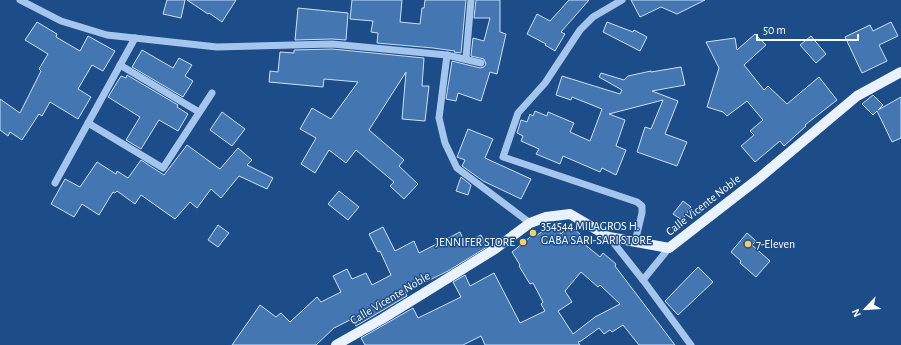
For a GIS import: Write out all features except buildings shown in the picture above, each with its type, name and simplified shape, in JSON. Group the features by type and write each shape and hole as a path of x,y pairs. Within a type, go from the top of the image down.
{"main road":[{"name":"Calle Vicente Noble","path":"336,345 382,319 495,249 530,223 546,217 570,214 609,238 669,248 758,179 857,96 901,72"}],"street":[{"path":"20,0 61,21 107,35 217,47 332,44 447,55 466,58 481,63"},
{"path":"466,58 471,0"},
{"path":"622,0 593,17 580,30 545,83 518,113 503,158 637,202 642,206 642,213 635,242"},
{"path":"55,183 135,38"},
{"path":"447,55 439,118 445,143 457,168 530,223"},
{"path":"120,65 199,112"},
{"path":"88,124 163,168 212,93"},
{"path":"609,238 643,280 691,345"},
{"path":"643,280 669,248"}],"place":[{"name":"354544 MILAGROS H. GABA SARI-SARI STORE","path":"533,233"},
{"name":"JENNIFER STORE","path":"523,242"},
{"name":"7-Eleven","path":"748,244"}]}
